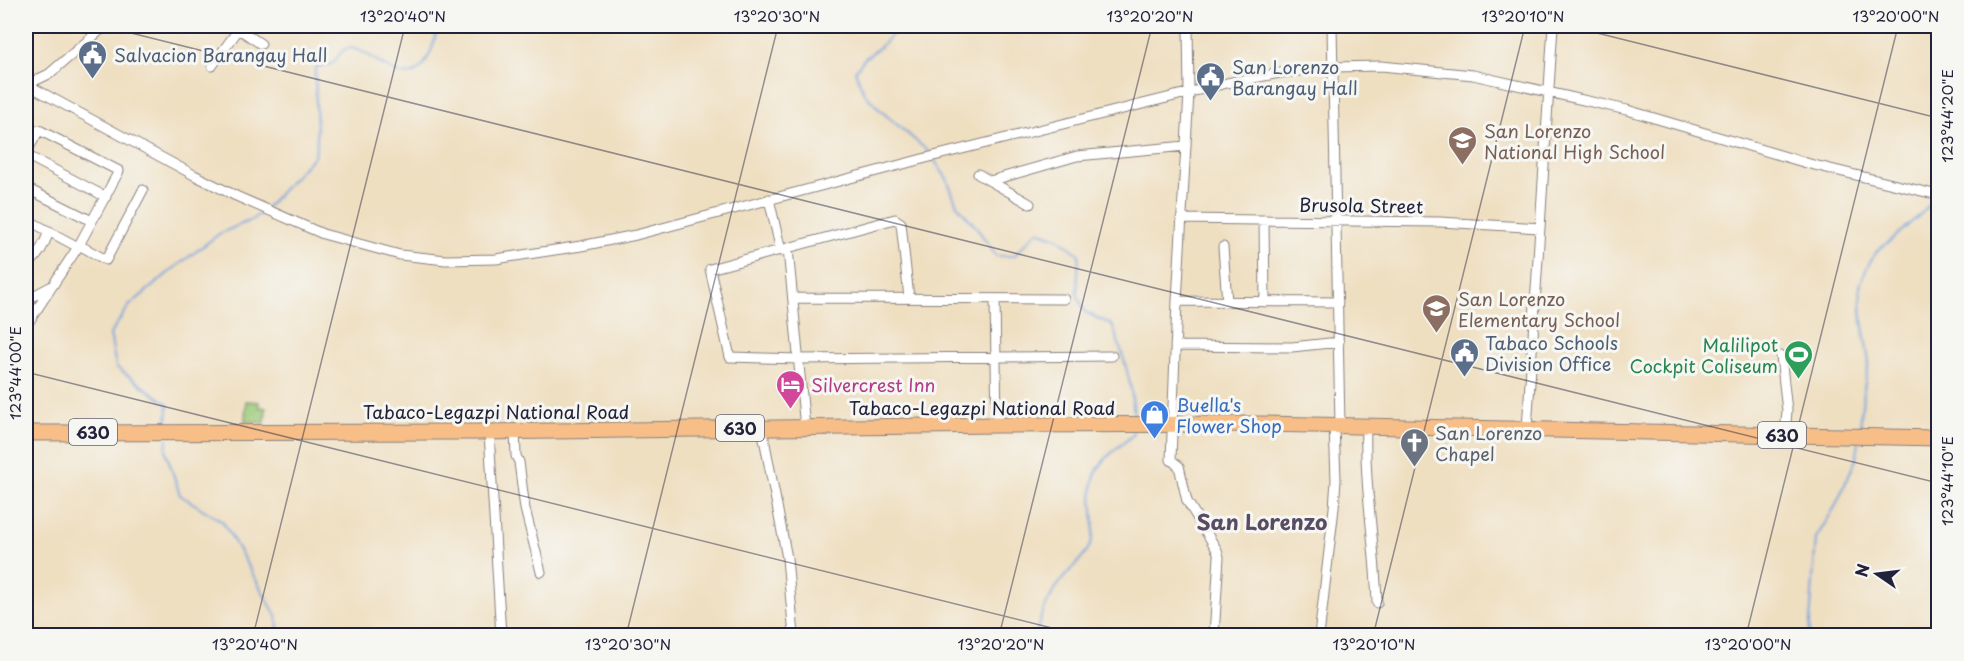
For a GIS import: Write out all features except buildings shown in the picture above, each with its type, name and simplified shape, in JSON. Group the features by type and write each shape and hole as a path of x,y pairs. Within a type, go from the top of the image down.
{"main road":[{"name":"Tabaco-Legazpi National Road","path":"26,432 489,432 1261,424 1938,438"}],"street":[{"path":"26,84 49,74 105,26"},
{"path":"1188,26 1189,93 1181,219 1171,460 1179,466 1187,501 1219,557 1214,636"},
{"path":"1319,636 1336,480 1339,342 1332,26"},
{"path":"1527,429 1553,26"},
{"path":"212,66 240,27 261,44"},
{"path":"26,84 194,175 323,234 400,255 446,260 496,259 636,235 926,158 1189,93 1280,72 1333,67 1381,66 1473,75 1627,110 1810,164 1938,195"},
{"path":"26,326 79,246 119,171 39,130 26,154 105,197"},
{"path":"990,181 1077,156 1186,146"},
{"path":"978,174 1030,204"},
{"path":"26,188 92,221"},
{"path":"26,219 106,260 143,190"},
{"path":"769,200 784,250 793,298 806,428"},
{"path":"909,298 901,223 895,219 710,269 730,357 799,359 1112,356"},
{"name":"Brusola Street","path":"1181,219 1440,222 1540,228"},
{"path":"1264,220 1264,302"},
{"path":"26,266 44,246 49,231"},
{"path":"1223,247 1227,302"},
{"path":"26,300 52,285"},
{"path":"793,298 1064,299"},
{"path":"995,299 997,425"},
{"path":"1177,301 1338,302"},
{"path":"1175,346 1292,347 1339,342"},
{"path":"1781,356 1787,411 1785,435"},
{"path":"1366,427 1366,478 1377,603"},
{"path":"762,428 788,558 794,636"},
{"path":"515,431 516,456 519,462 525,509 541,572"},
{"path":"489,432 501,636"}],"green space":[{"path":"246,401 259,402 259,407 266,408 265,423 245,421"}],"waterway":[{"path":"267,207 315,155 317,140 315,69 332,64 341,52 348,48 358,50 398,73 408,74 417,71 426,61 434,44 436,26"},
{"path":"900,26 880,47 864,59 855,71 864,93 880,110 930,153"},
{"path":"933,158 947,179 957,205 977,228 996,256 1014,256 1037,231 1058,238 1079,254 1077,294 1085,312 1112,325 1127,371 1134,420"},
{"path":"1860,430 1869,362 1862,321 1860,285 1877,251 1924,211 1935,197"},
{"path":"167,426 168,404 116,367 110,334 129,306 173,269 219,234 253,219 263,211"},
{"path":"1036,636 1042,614 1053,593 1090,546 1094,523 1092,488 1097,471 1109,456 1133,435 1133,431"},
{"path":"167,438 166,452 180,495 223,522 277,617 279,636"},
{"path":"1809,636 1816,538 1835,507 1856,459 1858,441"}],"place":[{"name":"Salvacion Barangay Hall","path":"93,80"},
{"name":"San Lorenzo Barangay Hall","path":"1211,102"},
{"name":"San Lorenzo National High School","path":"1463,166"},
{"name":"San Lorenzo Elementary School","path":"1437,334"},
{"name":"Tabaco Schools Division Office","path":"1464,378"},
{"name":"Malilipot Cockpit Coliseum","path":"1799,380"},
{"name":"Silvercrest Inn","path":"790,410"},
{"name":"Buella's Flower Shop","path":"1155,440"},
{"name":"San Lorenzo Chapel","path":"1414,468"}],"district":[{"name":"San Lorenzo","path":"1262,521"}]}
